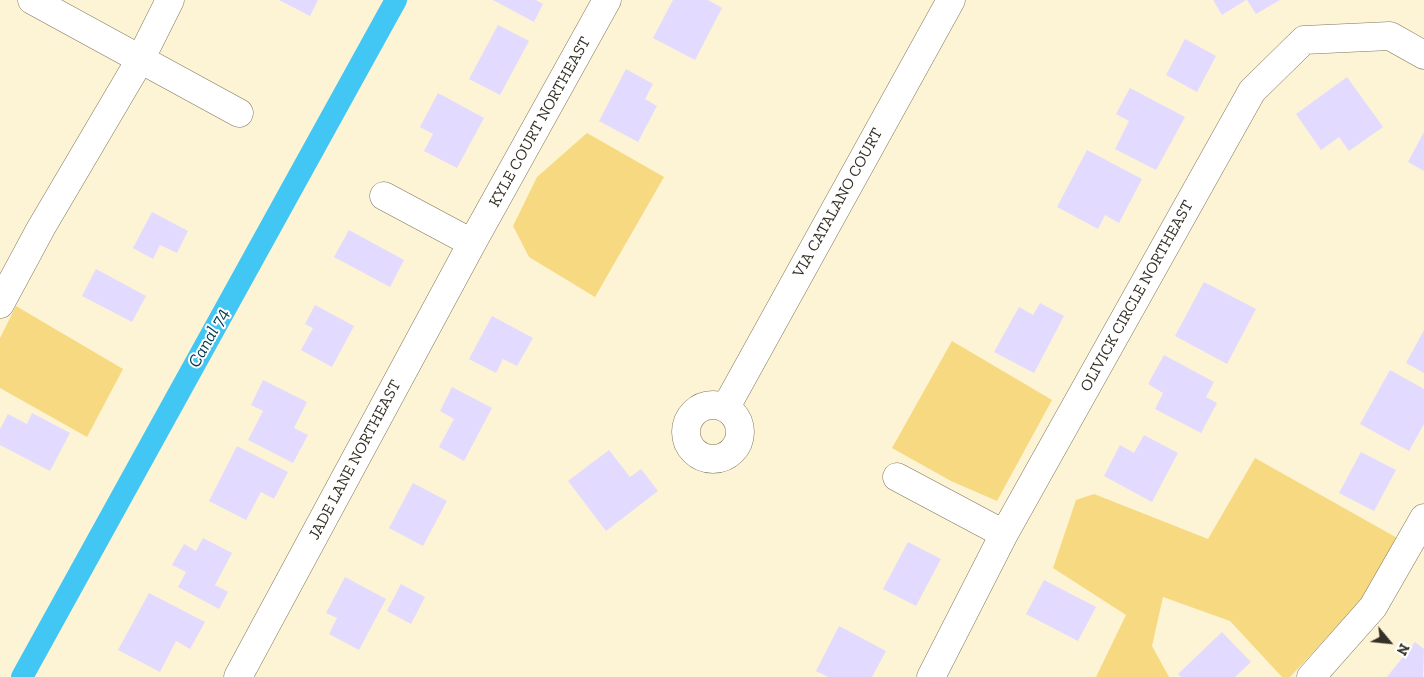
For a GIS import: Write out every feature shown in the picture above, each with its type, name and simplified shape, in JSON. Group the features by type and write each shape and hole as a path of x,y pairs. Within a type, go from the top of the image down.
{"street":[{"path":"32,0 239,113"},
{"path":"0,304 41,228 140,60 170,0"},
{"name":"KYLE COURT NORTHEAST","path":"472,243 607,0"},
{"name":"VIA CATALANO COURT","path":"726,407 951,0"},
{"name":"OLIVICK CIRCLE NORTHEAST","path":"932,677 1004,534 1252,91 1304,40 1390,36 1424,55"},
{"path":"384,196 472,243"},
{"name":"JADE LANE NORTHEAST","path":"238,677 472,243"},
{"path":"897,477 1004,534"},
{"path":"1311,677 1373,607 1424,518"}],"shaded area":[{"path":"587,133 664,177 595,297 529,257 513,226 537,177"},
{"path":"16,306 123,369 87,437 0,388 0,338"},
{"path":"952,341 1052,400 997,501 951,481 892,448"},
{"path":"1255,458 1399,539 1368,593 1290,677 1282,677 1230,621 1163,597 1152,646 1169,677 1096,677 1126,615 1053,568 1076,500 1094,494 1208,539"}],"building":[{"path":"279,0 318,0 310,16"},
{"path":"493,0 536,0 543,4 534,22"},
{"path":"673,0 708,0 722,8 695,60 653,38"},
{"path":"1213,0 1246,0 1222,15"},
{"path":"1247,0 1280,0 1256,14"},
{"path":"498,25 529,41 500,95 469,79"},
{"path":"1185,39 1216,56 1197,92 1166,75"},
{"path":"626,69 653,84 645,99 657,106 638,142 599,121"},
{"path":"1347,77 1383,127 1349,151 1339,137 1321,150 1296,114"},
{"path":"1130,88 1185,117 1156,170 1115,149 1129,121 1116,114"},
{"path":"438,93 484,118 457,168 424,151 433,134 420,127"},
{"path":"1424,132 1424,171 1408,162"},
{"path":"1087,150 1142,179 1119,223 1105,215 1098,229 1057,207"},
{"path":"152,212 188,231 177,253 160,245 153,259 133,248"},
{"path":"349,230 404,260 390,287 334,257"},
{"path":"96,269 146,296 132,322 82,296"},
{"path":"1204,282 1256,309 1227,364 1175,336"},
{"path":"1040,303 1064,316 1034,373 994,352 1019,307 1033,315"},
{"path":"315,305 354,326 332,367 301,350 313,328 305,324"},
{"path":"492,316 533,338 517,366 503,359 496,373 469,359"},
{"path":"1424,330 1424,373 1406,363"},
{"path":"1164,355 1214,382 1206,397 1217,403 1201,433 1155,409 1163,393 1148,384"},
{"path":"1390,370 1424,389 1424,424 1409,451 1360,424"},
{"path":"263,380 307,402 294,428 308,435 293,463 248,440 263,411 251,405"},
{"path":"452,387 492,408 464,461 439,447 454,419 440,411"},
{"path":"32,413 70,433 50,471 0,445 0,429 8,414 27,424"},
{"path":"1144,435 1178,453 1152,502 1104,476 1120,445 1134,453"},
{"path":"237,446 288,472 274,499 261,492 246,520 209,501"},
{"path":"609,450 630,477 641,469 658,491 606,531 568,481"},
{"path":"1361,452 1396,470 1374,511 1339,493"},
{"path":"413,483 447,501 423,546 389,528"},
{"path":"203,538 232,553 215,585 228,592 219,609 178,587 186,572 172,565 184,544 196,551"},
{"path":"908,542 941,559 916,606 883,589"},
{"path":"345,577 386,599 359,650 329,634 337,618 326,613"},
{"path":"1044,580 1096,607 1078,641 1026,614"},
{"path":"401,584 425,597 411,624 387,611"},
{"path":"149,593 205,622 190,649 176,641 160,672 118,650"},
{"path":"839,626 886,651 872,677 828,677 816,671"},
{"path":"1222,632 1251,662 1235,677 1181,677 1178,674"},
{"path":"1415,642 1424,649 1423,677 1387,677"}],"waterway":[{"name":"Canal 74","path":"22,677 396,0"}]}
